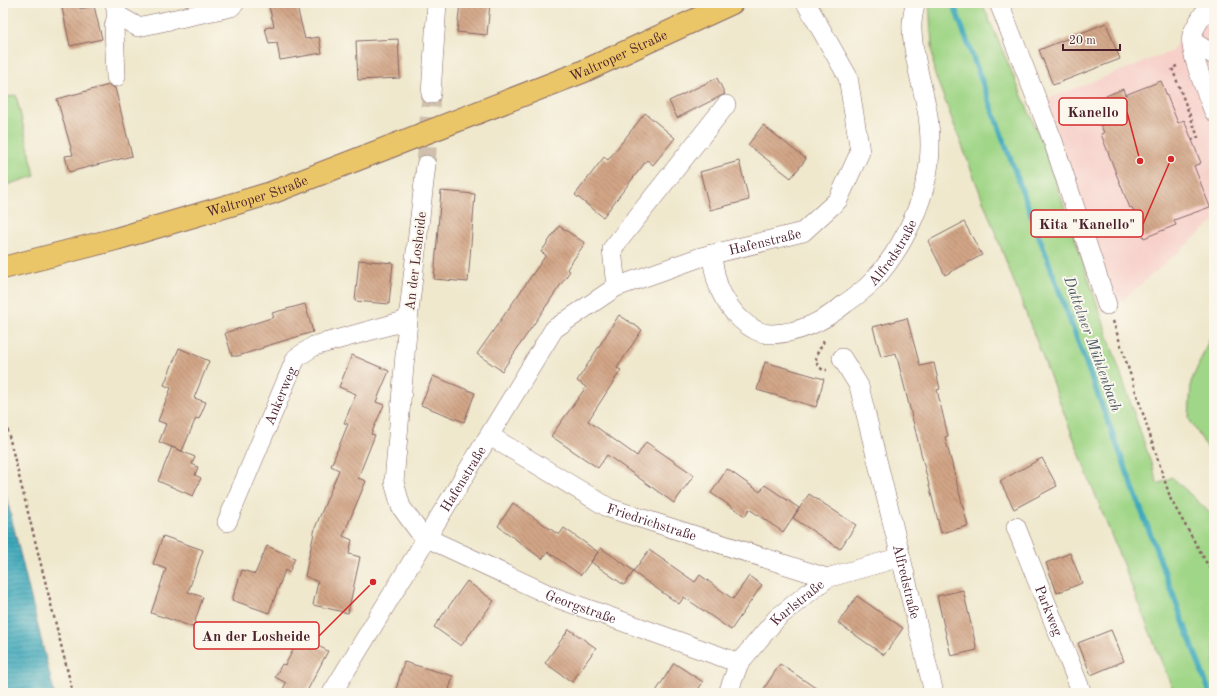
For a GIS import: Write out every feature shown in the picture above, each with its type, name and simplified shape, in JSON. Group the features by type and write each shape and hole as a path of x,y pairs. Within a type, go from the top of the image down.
{"main road":[{"name":"Waltroper Straße","path":"503,102 700,3"},
{"name":"Waltroper Straße","path":"3,268 116,239 271,193 582,72 732,3"}],"street":[{"path":"116,9 138,27 231,7 236,3"},
{"path":"431,94 437,3"},
{"name":"Hafenstraße","path":"338,691 427,538 554,329 616,287 712,254 803,232 838,200 860,152 848,77 806,3"},
{"name":"Alfredstraße","path":"712,254 719,289 730,308 747,325 764,334 782,333 806,328 830,316 871,282 891,258 912,222 925,188 930,147 928,112 919,76 912,29 915,3"},
{"path":"999,3 1053,141 1108,305"},
{"path":"1210,3 1192,34 1192,41 1198,68 1214,112"},
{"path":"116,9 114,27 116,77"},
{"path":"1192,41 1214,55"},
{"path":"616,287 612,249 726,105"},
{"name":"An der Losheide","path":"426,165 408,320 394,482 401,507 420,532 427,538"},
{"name":"Ankerweg","path":"227,522 296,358 314,346 408,320"},
{"name":"Alfredstraße","path":"842,358 859,386 934,693"},
{"name":"Friedrichstraße","path":"490,436 609,508 827,578"},
{"name":"Parkweg","path":"1016,527 1082,693"},
{"name":"Georgstraße","path":"427,538 554,597 740,663"},
{"name":"Karlstraße","path":"728,693 740,663 777,618 827,578 901,557"}],"path":[{"path":"1108,305 1171,500 1214,576"},
{"path":"823,370 818,367 816,355 831,327 830,316"},
{"path":"3,412 73,693"}],"shaded area":[{"path":"1202,3 1214,3 1214,221 1117,305 1045,100 1172,51"}],"green space":[{"path":"929,3 982,3 1044,147 1158,484 1172,477 1214,517 1214,693 1174,693 1091,484 934,72"},
{"path":"16,95 35,176 3,186 3,98"},
{"path":"1214,334 1214,455 1210,452 1189,419 1191,382 1210,338"}],"water":[{"path":"3,483 52,684 54,693 3,693"}],"building":[{"path":"61,3 78,3 80,9 94,6 102,39 70,46"},
{"path":"268,3 296,3 305,39 319,37 322,53 280,60 277,43 269,44 265,28 274,26"},
{"path":"460,3 490,3 487,35 457,32"},
{"path":"1106,23 1120,59 1053,85 1039,50"},
{"path":"398,39 400,78 358,80 356,41"},
{"path":"717,78 725,94 677,118 669,101"},
{"path":"1161,81 1178,123 1184,120 1201,163 1194,166 1210,207 1174,220 1176,225 1144,238 1132,207 1130,208 1117,176 1101,134 1104,133 1091,102 1123,89 1125,95"},
{"path":"109,85 115,88 132,156 69,172 65,156 73,155 57,99"},
{"path":"645,113 675,138 653,165 647,160 603,217 575,195 604,157 608,160"},
{"path":"763,125 806,159 791,178 748,145"},
{"path":"739,161 749,200 710,210 700,172"},
{"path":"441,191 475,194 468,282 434,279"},
{"path":"964,222 982,255 945,275 928,241"},
{"path":"559,226 585,243 567,269 570,271 502,371 477,354 546,255 541,252"},
{"path":"359,260 393,263 389,304 355,301"},
{"path":"305,304 313,332 238,356 232,356 225,333 274,317 272,313"},
{"path":"619,315 642,330 617,368 621,370 588,421 637,456 646,442 694,475 674,503 607,455 598,468 551,436 586,387 577,381"},
{"path":"907,318 920,366 934,363 940,389 937,390 948,436 945,437 968,526 941,533 896,353 881,357 873,327"},
{"path":"179,348 209,361 194,398 206,402 199,419 196,418 182,451 159,442 166,424 158,421 171,388 164,385"},
{"path":"352,355 389,371 376,402 384,405 371,434 375,435 358,478 366,481 343,536 352,540 349,554 360,557 348,613 313,605 318,582 305,576 315,528 339,470 331,466 348,424 344,423 356,394 339,387"},
{"path":"765,362 824,379 816,407 757,390"},
{"path":"433,376 475,393 464,422 421,405"},
{"path":"172,447 195,457 192,464 198,467 195,475 201,478 193,496 158,481"},
{"path":"1042,458 1057,486 1014,509 1000,481"},
{"path":"727,469 760,492 765,485 799,508 783,532 749,509 745,516 711,493"},
{"path":"809,494 856,525 840,549 793,518"},
{"path":"513,503 559,535 564,528 598,552 581,575 548,552 542,559 498,526"},
{"path":"163,536 203,550 188,592 203,597 193,627 151,613 166,569 153,564"},
{"path":"267,546 295,558 289,573 285,570 269,613 232,600 242,570 255,574"},
{"path":"601,548 634,571 624,585 591,562"},
{"path":"649,550 695,582 700,575 733,599 749,576 762,585 731,630 684,597 679,604 633,572"},
{"path":"1070,553 1082,583 1057,593 1046,563"},
{"path":"467,581 494,601 461,646 434,627"},
{"path":"963,590 977,650 951,656 937,596"},
{"path":"857,596 903,628 884,655 838,623"},
{"path":"569,629 596,648 572,682 545,663"},
{"path":"1111,630 1124,661 1091,675 1078,643"},
{"path":"300,637 328,651 306,693 281,693 286,683 275,677 282,664 285,665"},
{"path":"404,662 453,676 448,693 395,693"},
{"path":"674,663 703,682 696,693 655,693"},
{"path":"780,664 823,693 761,693"}],"waterway":[{"name":"Dattelner Mühlenbach","path":"953,3 1210,693"}],"tunnel":[{"path":"426,165 431,94"}],"place":[{"name":"Kita \"Kanello\"","path":"1171,159"},
{"name":"Kanello","path":"1140,161"},
{"name":"An der Losheide","path":"373,582"}]}
